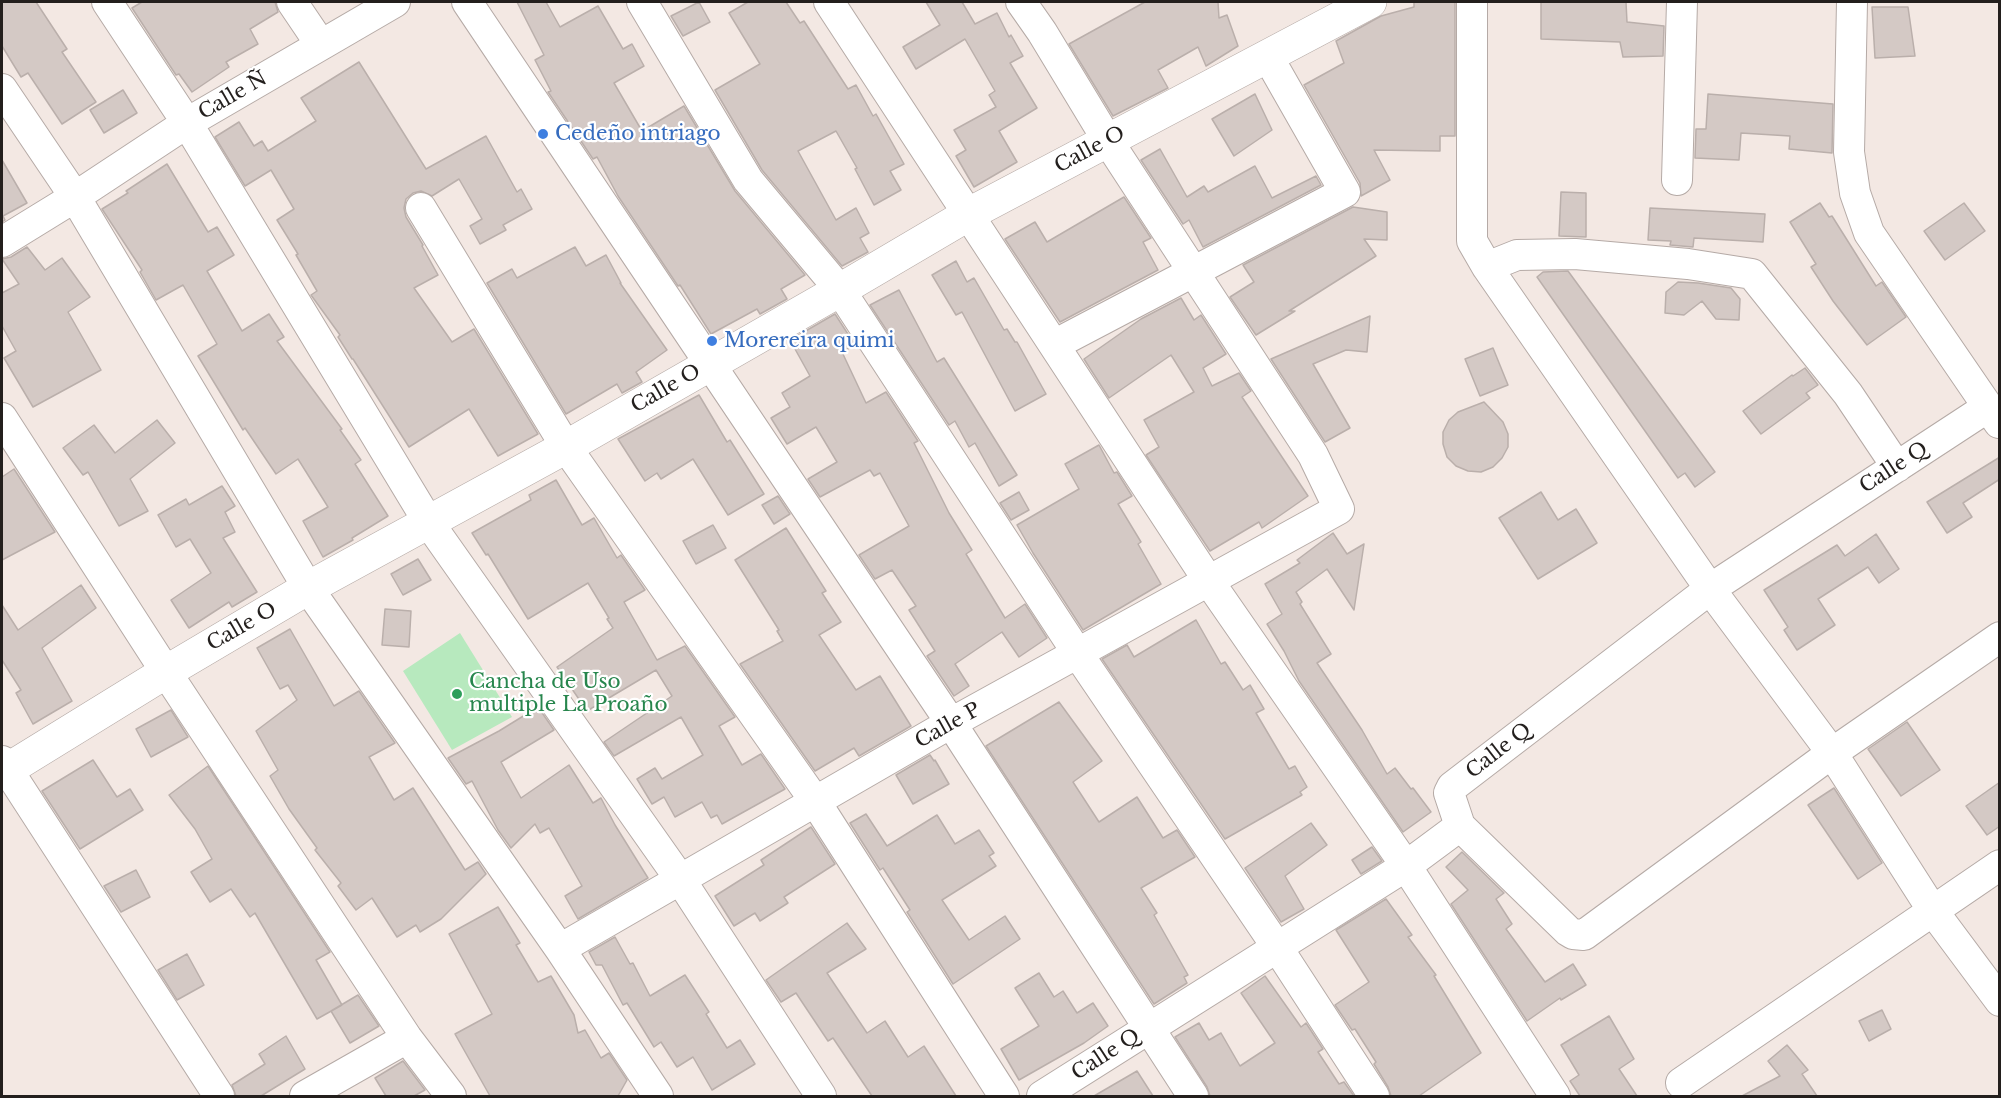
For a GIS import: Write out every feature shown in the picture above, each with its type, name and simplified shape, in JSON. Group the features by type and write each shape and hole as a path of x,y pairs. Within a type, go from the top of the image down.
{"street":[{"path":"107,2 187,123 429,523 680,879 821,1096"},
{"path":"292,2 321,45"},
{"name":"Calle Ñ","path":"2,242 75,198 187,123 395,2"},
{"path":"467,2 951,723 1193,1096"},
{"path":"642,2 748,180 840,290 1078,654 1277,947 1374,1096"},
{"path":"829,2 1208,580 1406,866 1555,1096"},
{"path":"1021,2 1194,272"},
{"path":"1042,32 1045,2"},
{"name":"Calle O","path":"3,767 308,588 566,447 969,214 1370,2"},
{"path":"1472,2 1472,241 1487,267 1710,588 1832,753 1933,911 2000,1001"},
{"path":"1677,180 1682,2"},
{"path":"1852,2 1850,152 1855,193 1869,233 1994,415"},
{"path":"1054,345 1345,192 1268,57"},
{"path":"2,89 75,198 308,588 560,949 658,1096"},
{"path":"420,208 566,447 815,801 1004,1096"},
{"path":"1487,267 1517,255 1575,254 1688,264 1752,274 1848,394 1896,466"},
{"name":"Calle P","path":"560,949 951,723 1340,509 1312,455 1194,272"},
{"name":"Calle Q","path":"1042,1096 1406,866 1460,826 1449,792 1452,787 1710,588 1896,466 1994,415"},
{"path":"2,418 11,454 166,672 407,1038 451,1096"},
{"path":"1460,826 1568,931 1584,935 1832,753 2000,637"},
{"path":"3,767 219,1096"},
{"path":"1681,1083 2000,865"},
{"path":"304,1096 407,1038"}],"green space":[{"name":"Cancha de Uso multiple La Proaño","path":"460,633 512,717 452,750 403,671"}],"building":[{"path":"2,2 36,2 67,49 62,52 96,102 62,124 28,73 21,77 2,46"},
{"path":"142,2 275,2 278,12 250,29 258,44 226,62 229,67 192,92 179,74 176,75 132,8"},
{"path":"517,2 546,2 560,27 598,6 623,49 632,44 644,66 614,83 642,131 684,106 735,191 805,275 781,289 787,299 760,314 757,309 711,334 618,196 597,157 593,159 548,92 551,91 535,60 544,55"},
{"path":"699,2 710,22 683,36 671,16"},
{"path":"748,2 786,2 800,23 804,21 848,89 856,85 873,116 876,114 904,164 890,171 901,190 874,205 836,131 798,151 836,220 856,208 869,233 860,238 868,252 842,266 762,170 715,90 760,64 729,13"},
{"path":"926,2 962,2 975,24 997,13 1009,37 1011,35 1023,56 1010,63 1037,108 999,131 1017,162 974,187 956,156 966,150 954,130 996,107 989,95 995,91 965,39 916,69 903,47 940,25"},
{"path":"1145,2 1218,2 1219,18 1227,15 1238,46 1206,66 1198,47 1158,70 1168,88 1113,116 1069,44"},
{"path":"1414,2 1455,2 1455,136 1440,136 1440,151 1374,150 1390,180 1361,196 1360,183 1304,85 1344,63 1336,41 1381,16 1414,7"},
{"path":"1541,2 1626,2 1627,22 1664,26 1663,56 1623,57 1620,42 1541,39"},
{"path":"1872,7 1908,7 1915,56 1875,58"},
{"path":"359,62 426,169 486,136 517,192 521,189 532,209 503,225 506,230 480,244 470,226 482,219 459,179 432,196 421,191 413,193 406,199 404,208 406,217 438,275 414,288 452,342 474,329 538,434 498,456 469,409 409,447 338,337 340,335 311,295 317,291 277,220 294,209 271,170 245,186 215,137 239,122 254,146 262,141 268,151 316,121 301,98"},
{"path":"123,90 137,113 104,133 90,110"},
{"path":"1255,94 1272,130 1234,156 1212,119"},
{"path":"1708,94 1833,104 1832,153 1789,149 1790,136 1741,133 1739,160 1695,158 1696,129 1706,129"},
{"path":"1160,149 1187,197 1204,186 1208,192 1255,166 1272,198 1316,176 1321,185 1203,247 1189,220 1183,224 1141,160"},
{"path":"2,160 27,203 3,216 5,220 2,222"},
{"path":"167,164 208,232 217,227 234,255 207,271 242,331 269,314 284,337 277,341 342,429 340,430 361,460 355,464 388,516 323,557 303,521 328,507 298,459 276,474 245,428 243,430 198,356 217,344 183,285 156,300 140,272 142,270 102,209"},
{"path":"1561,192 1586,193 1586,237 1559,236"},
{"path":"1124,197 1151,238 1143,242 1158,270 1060,322 1005,239 1035,222 1047,242"},
{"path":"1820,203 1829,217 1832,216 1876,286 1882,282 1906,317 1867,345 1833,301 1811,267 1816,264 1790,222"},
{"path":"1964,203 1985,231 1945,260 1924,231"},
{"path":"1353,207 1387,212 1387,240 1364,239 1376,256 1289,311 1295,311 1256,335 1230,297 1254,282 1243,265"},
{"path":"1650,208 1765,214 1763,242 1694,238 1693,247 1670,245 1671,241 1648,240"},
{"path":"27,247 45,270 62,258 90,297 68,312 101,370 33,407 4,358 16,351 2,326 2,293 19,284 2,259 11,257"},
{"path":"575,247 586,266 606,255 620,283 667,350 636,372 642,382 622,393 617,384 566,414 487,283 512,269 517,278"},
{"path":"956,261 967,282 974,278 1004,330 1007,329 1017,342 1046,394 1015,411 962,312 956,315 932,275"},
{"path":"1568,271 1715,472 1695,487 1685,473 1678,478 1537,277 1543,272"},
{"path":"1678,282 1731,288 1740,299 1739,320 1716,319 1702,301 1684,315 1665,313 1666,292"},
{"path":"899,290 937,362 944,358 1017,475 999,486 975,443 969,447 955,421 949,425 870,305"},
{"path":"1181,298 1194,320 1201,315 1226,354 1203,368 1212,386 1239,373 1251,391 1242,397 1308,496 1262,528 1259,522 1210,551 1146,455 1159,447 1144,420 1194,392 1171,355 1109,398 1084,359 1141,319"},
{"path":"835,314 855,345 842,352 866,403 886,392 918,441 914,443 949,513 972,550 966,554 1005,618 1025,604 1047,638 1019,657 1002,632 955,664 969,686 954,696 927,656 935,651 909,610 916,606 892,570 875,579 859,555 909,526 880,473 874,476 870,470 820,497 808,479 837,462 816,427 787,444 771,418 790,407 782,393 810,376 790,340"},
{"path":"1370,316 1367,352 1346,350 1313,364 1350,428 1325,442 1271,359"},
{"path":"1493,348 1508,385 1480,396 1465,359"},
{"path":"1805,368 1818,385 1806,393 1810,398 1761,434 1743,411"},
{"path":"699,395 727,442 730,440 764,494 728,515 693,459 661,479 657,473 645,481 618,439"},
{"path":"1484,402 1503,422 1508,434 1508,447 1493,467 1481,472 1468,471 1456,466 1447,457 1443,444 1443,432 1449,420 1458,412"},
{"path":"157,420 175,443 130,479 148,511 119,526 88,472 83,475 63,448 94,425 115,453"},
{"path":"1099,445 1114,473 1117,472 1132,496 1118,504 1141,542 1138,544 1161,584 1083,630 1017,525 1079,489 1065,464"},
{"path":"2000,457 2000,479 1963,503 1972,517 1947,533 1927,502"},
{"path":"14,469 55,532 2,560 2,477"},
{"path":"556,480 582,525 594,518 617,558 621,555 645,590 624,602 657,660 685,646 735,717 719,726 742,765 761,754 785,789 722,824 717,815 711,818 702,802 675,817 664,797 652,804 637,779 655,768 662,779 703,755 681,717 614,756 604,742 672,696 656,670 587,711 557,667 613,628 588,583 528,619 488,554 486,555 472,533 531,500 529,495"},
{"path":"222,486 235,506 225,512 235,532 223,538 257,592 232,607 229,602 189,628 171,600 211,573 190,539 176,547 158,515 186,499 189,505"},
{"path":"1019,492 1029,510 1011,520 1000,503"},
{"path":"1541,492 1558,520 1576,509 1597,543 1538,579 1499,518"},
{"path":"778,496 790,514 774,524 762,505"},
{"path":"713,525 726,548 696,564 683,541"},
{"path":"786,528 826,591 822,593 841,622 819,635 856,690 880,676 911,726 859,756 854,748 815,771 740,664 783,641 777,631 779,630 735,560"},
{"path":"1333,533 1347,554 1364,544 1354,610 1327,569 1296,592 1302,602 1300,604 1331,654 1317,663 1362,730 1387,774 1395,768 1431,812 1403,832 1299,681 1267,624 1282,614 1265,584 1300,563 1297,560"},
{"path":"1876,534 1899,569 1879,583 1868,567 1818,599 1835,625 1797,650 1784,630 1788,627 1764,590 1837,545 1845,556"},
{"path":"418,559 431,580 403,595 391,574"},
{"path":"81,585 96,608 42,648 72,701 33,724 16,693 21,690 2,660 2,605 18,630"},
{"path":"385,609 411,611 409,647 382,645"},
{"path":"1196,620 1221,664 1225,662 1243,690 1250,685 1264,709 1256,713 1289,769 1295,766 1307,787 1300,792 1302,795 1225,839 1102,659 1127,645 1134,657"},
{"path":"290,629 334,706 359,691 395,743 369,757 394,800 413,788 465,870 478,862 486,874 441,919 420,932 416,925 397,937 372,898 356,910 338,886 341,883 315,850 317,848 289,809 270,776 278,770 256,731 297,700 288,685 280,689 257,648"},
{"path":"1059,702 1102,761 1073,782 1099,822 1137,797 1163,838 1177,830 1195,857 1141,888 1157,913 1154,915 1188,975 1184,977 1187,983 1154,1004 986,746"},
{"path":"538,707 554,730 501,762 521,798 569,765 593,803 601,798 648,878 578,919 565,896 582,886 549,828 540,833 535,824 511,848 498,830 472,781 466,784 448,758"},
{"path":"171,710 188,737 151,757 136,729"},
{"path":"1907,722 1940,770 1901,796 1868,749"},
{"path":"930,755 949,784 913,804 896,775"},
{"path":"93,760 117,797 130,789 143,810 80,849 42,791"},
{"path":"208,766 330,952 316,960 342,1005 317,1019 255,913 250,917 231,889 210,902 191,872 212,859 195,829 169,795"},
{"path":"2000,782 2000,826 1987,835 1966,806"},
{"path":"1834,788 1882,863 1858,879 1808,805"},
{"path":"866,814 887,846 937,815 955,844 979,830 994,853 989,856 996,866 942,900 969,940 1005,916 1020,939 953,984 907,912 910,910 883,868 880,870 850,823"},
{"path":"1311,823 1327,845 1285,876 1304,909 1281,922 1245,868"},
{"path":"811,827 835,864 784,897 788,903 760,921 755,913 734,926 715,896 764,865 761,860"},
{"path":"1372,847 1382,861 1361,874 1352,860"},
{"path":"1462,852 1504,893 1496,899 1512,924 1506,929 1545,982 1573,964 1586,985 1561,1000 1560,998 1527,1021 1451,904 1468,890 1446,867"},
{"path":"136,870 150,897 121,912 104,886"},
{"path":"1386,899 1412,935 1408,937 1436,975 1434,976 1481,1053 1419,1096 1391,1096 1374,1064 1376,1062 1355,1029 1352,1030 1335,1005 1369,982 1336,930"},
{"path":"498,907 520,943 516,945 538,982 551,976 574,1015 578,1033 585,1030 601,1058 609,1053 627,1080 618,1096 490,1096 455,1034 492,1014 449,934"},
{"path":"847,923 866,949 827,973 867,1033 885,1021 908,1057 924,1046 956,1096 872,1096 833,1038 828,1041 796,993 781,1002 766,980"},
{"path":"615,937 630,964 633,963 650,996 685,975 709,1012 706,1014 727,1048 740,1040 755,1064 712,1090 693,1057 677,1067 661,1042 654,1047 627,1003 623,1005 602,965 596,965 589,952"},
{"path":"187,954 204,985 177,1000 158,970"},
{"path":"1039,973 1054,997 1063,991 1077,1013 1093,1003 1108,1026 1084,1043 1019,1080 1001,1049 1039,1026 1015,988"},
{"path":"1265,976 1301,1027 1306,1023 1323,1049 1318,1052 1339,1084 1344,1082 1354,1096 1210,1096 1207,1087 1175,1037 1199,1023 1209,1040 1221,1033 1240,1066 1275,1043 1241,993"},
{"path":"358,995 379,1026 350,1043 331,1011"},
{"path":"1882,1010 1891,1029 1869,1041 1859,1021"},
{"path":"1609,1016 1634,1059 1619,1069 1637,1096 1580,1096 1570,1081 1579,1075 1561,1045"},
{"path":"286,1036 305,1069 261,1096 236,1096 232,1085 265,1064 259,1054"},
{"path":"1787,1045 1808,1070 1802,1074 1817,1096 1742,1096 1780,1076 1768,1061"},
{"path":"403,1061 425,1090 414,1096 386,1096 375,1078"},
{"path":"1137,1071 1153,1096 1094,1096"}],"place":[{"name":"Cedeño intriago","path":"543,134"},
{"name":"Morereira quimi","path":"712,341"},
{"name":"Cancha de Uso multiple La Proaño","path":"457,694"}]}
